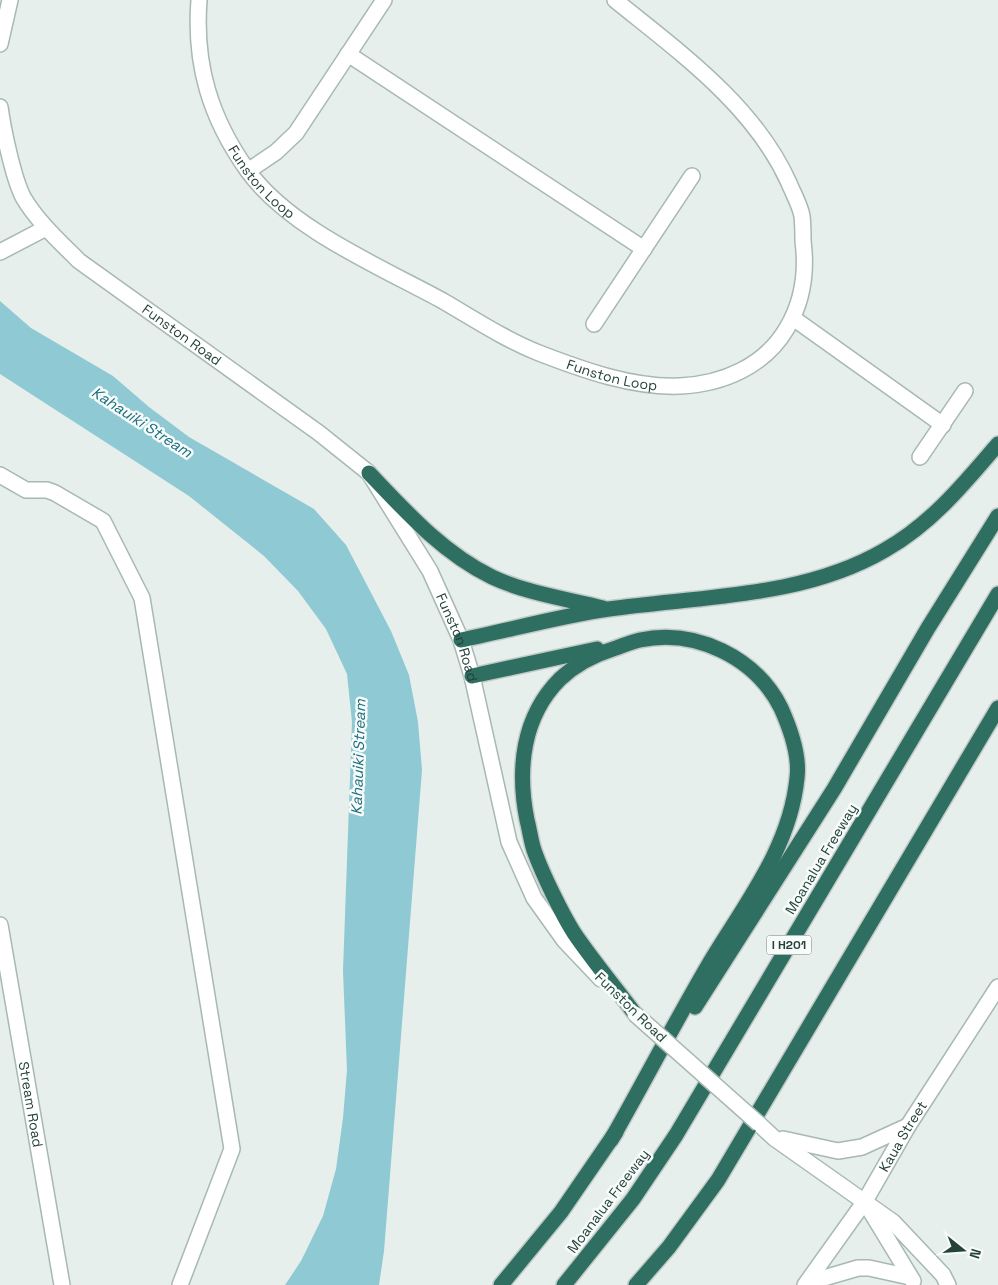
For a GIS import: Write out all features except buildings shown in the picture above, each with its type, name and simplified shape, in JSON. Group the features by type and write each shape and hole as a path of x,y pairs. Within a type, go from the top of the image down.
{"highway":[{"path":"461,640 607,609 789,586 814,580 863,562 886,550 927,520 946,504 998,444"},
{"path":"370,473 411,516 450,551 472,566 494,578 607,609"},
{"path":"502,1285 561,1212 611,1140 834,789 928,628 998,516"},
{"name":"Moanalua Freeway","path":"564,1285 632,1200 676,1135 998,594"},
{"path":"472,676 641,640 668,638 694,640 720,649 741,661 762,680 787,722 794,746 798,774 789,820 781,841 709,964 611,1140"},
{"path":"635,1014 573,932 534,851 523,797 522,761 528,732 542,702 560,680 580,664 602,653 641,640"},
{"path":"640,1285 670,1247 722,1172 998,708"},
{"path":"636,1285 670,1247"}],"street":[{"path":"0,44 10,0"},
{"name":"Funston Loop","path":"198,0 200,64 223,129 248,171 264,190 293,216 346,248 535,352 631,382 679,386 723,379 752,365 769,353 793,318 805,277 802,216 780,162 748,119 723,91 615,0"},
{"path":"248,171 276,152 296,133 384,0"},
{"path":"348,54 644,249"},
{"name":"Funston Road","path":"0,107 8,147 23,196 46,228 79,261 319,433 370,473 430,571 461,640 472,676 508,842 534,898 564,940 635,1014 774,1138 810,1161 893,1222 943,1274 948,1285"},
{"path":"594,324 692,176"},
{"path":"1,251 46,228"},
{"path":"793,318 943,424"},
{"path":"920,457 965,391"},
{"path":"0,475 26,490 47,490 55,493 103,521 142,598 232,1149 180,1285"},
{"name":"Stream Road","path":"0,925 62,1285"},
{"name":"Kaua Street","path":"806,1284 865,1201 908,1126 998,987"},
{"path":"774,1138 838,1151 862,1147 908,1126"},
{"name":"Funston Road","path":"865,1201 913,1281"},
{"path":"806,1284 858,1268 869,1268 913,1281"}],"water":[{"name":"Kahauiki Stream","path":"0,301 31,328 113,376 149,407 189,437 314,509 346,545 391,631 409,675 418,722 422,770 384,1251 379,1285 285,1285 301,1261 323,1216 336,1169 343,1118 347,1070 343,971 352,722 347,674 326,629 298,591 264,556 189,496 0,374"}]}
